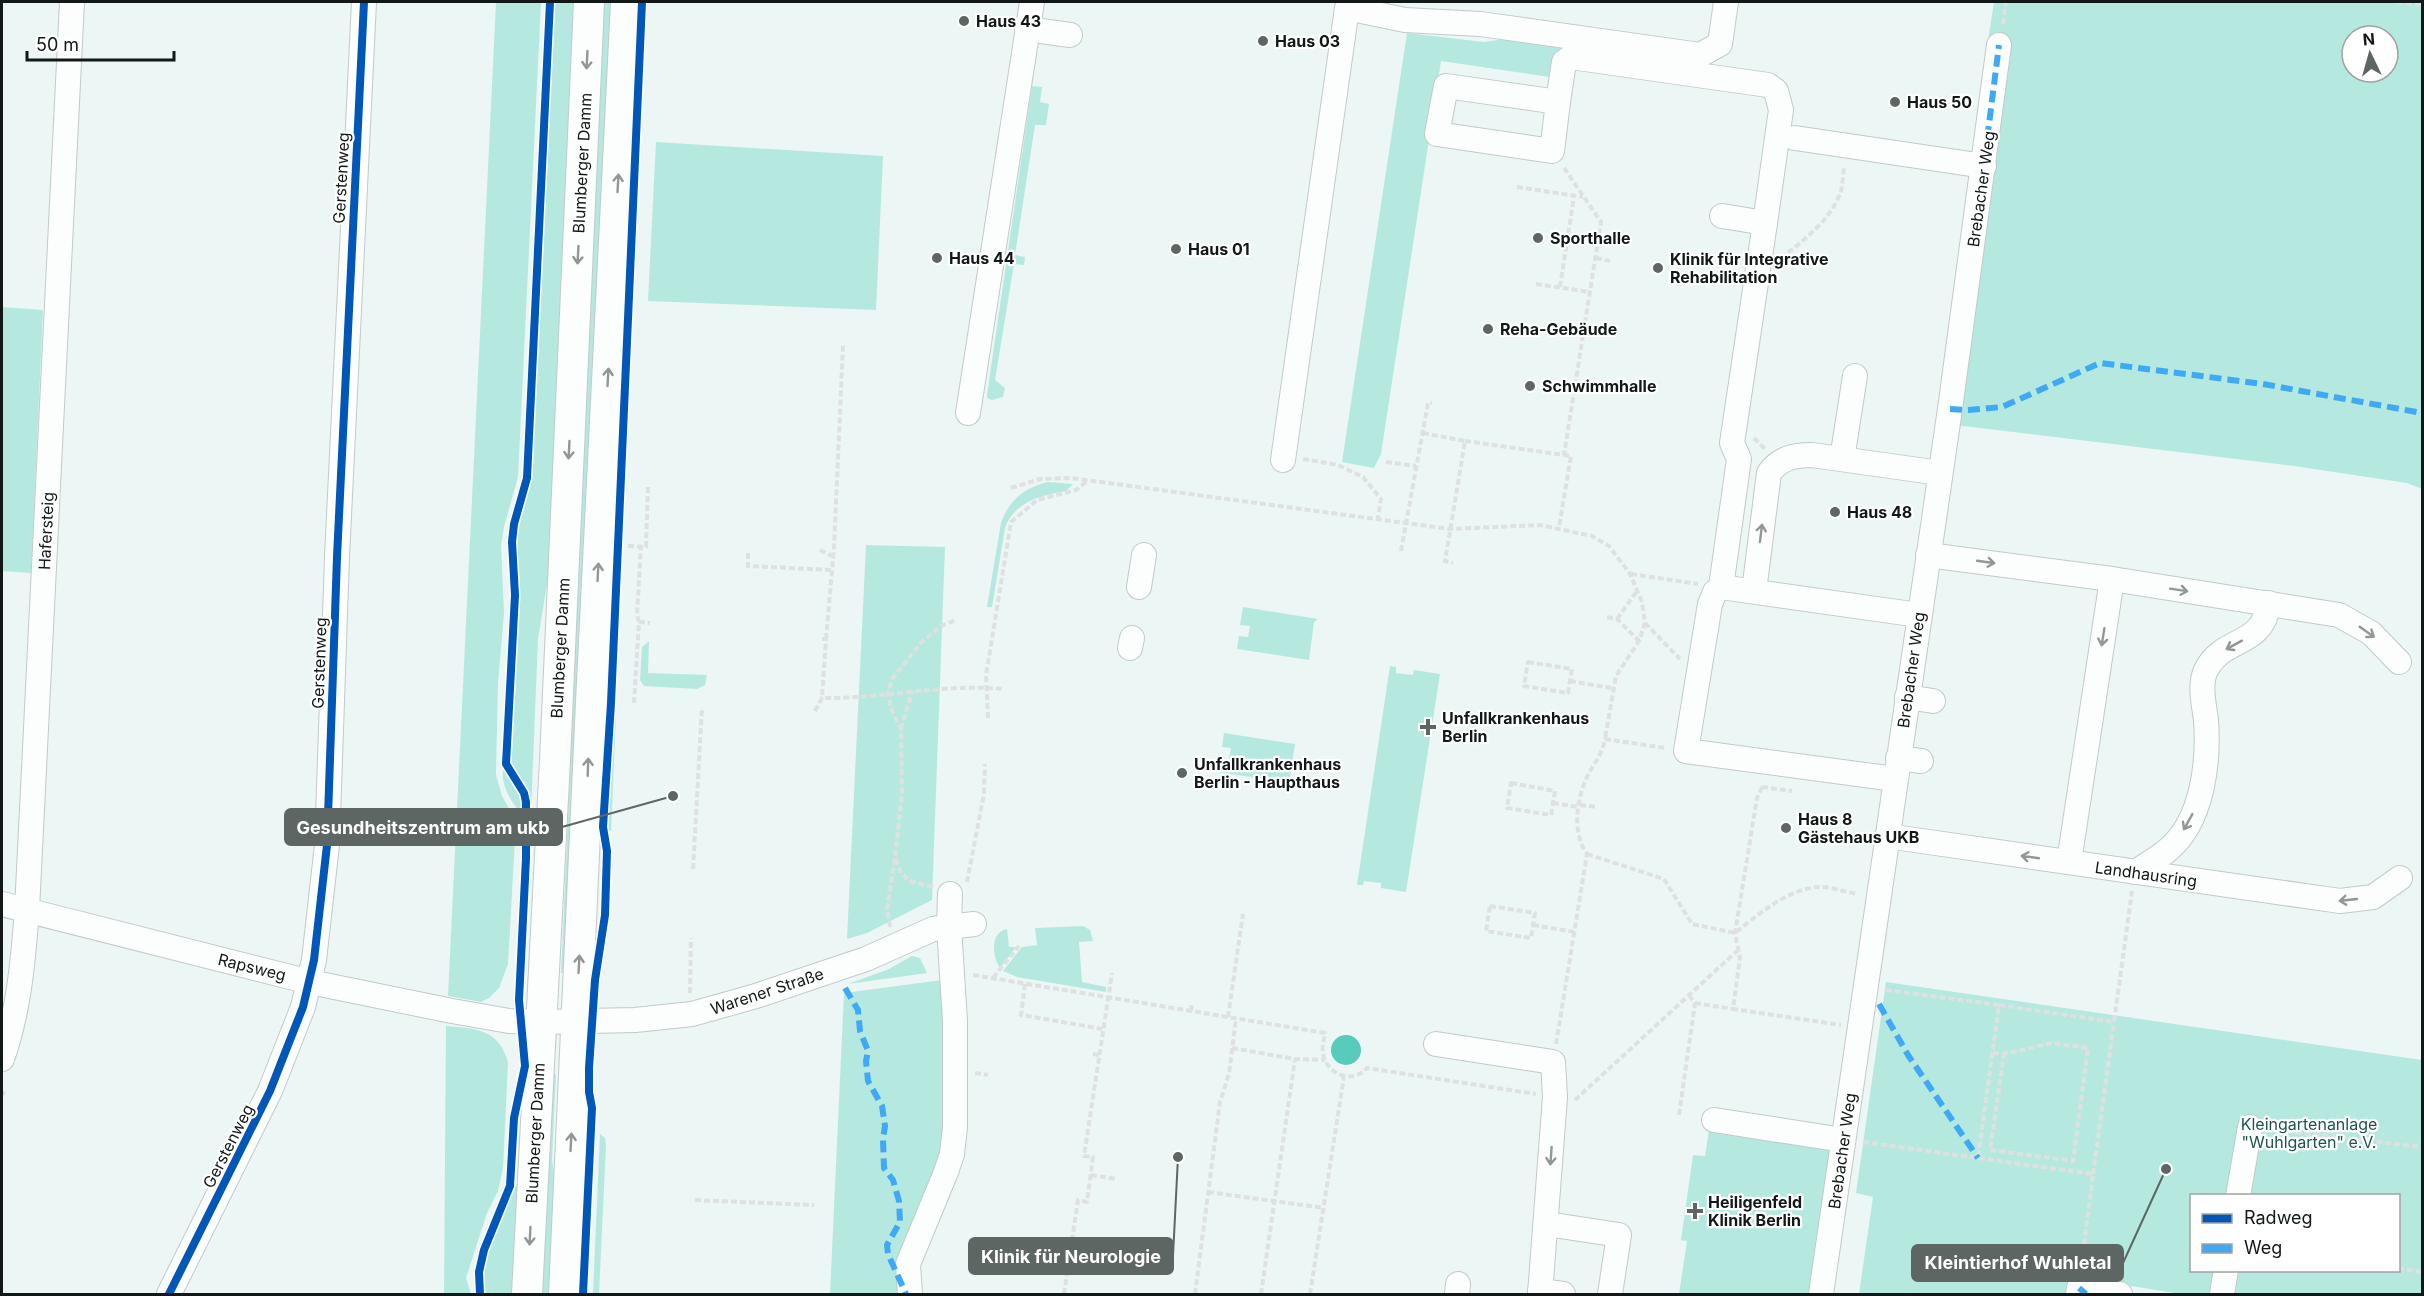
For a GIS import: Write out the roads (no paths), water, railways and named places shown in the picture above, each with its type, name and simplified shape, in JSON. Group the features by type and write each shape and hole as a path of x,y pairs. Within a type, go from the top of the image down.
{"main road":[{"name":"Blumberger Damm","path":"527,1294 589,2"},
{"name":"Blumberger Damm","path":"564,1294 626,2"}],"street":[{"name":"Hafersteig","path":"2,1059 20,987 27,910 72,2"},
{"name":"Gerstenweg","path":"170,1294 270,1091 303,1007 310,982 325,877 327,845 337,547 364,2"},
{"path":"968,413 1032,2"},
{"path":"1283,457 1347,8 1405,20 1481,13 1700,55 1720,44 1726,2"},
{"path":"1027,29 1070,35"},
{"name":"Brebacher Weg","path":"1821,1294 1887,836 1905,766 1907,697 1985,161 1999,45"},
{"path":"1558,102 1446,86 1437,134 1552,151 1564,62 1571,57 1767,85 1776,91 1781,110 1732,443 1739,459 1721,587 1715,592 1710,604 1686,751 1905,766"},
{"path":"1795,138 1846,146 1985,161"},
{"path":"1722,216 1765,223"},
{"path":"1842,459 1855,376"},
{"path":"1754,591 1769,473 1776,464 1802,456 1842,459 1940,473"},
{"path":"1139,587 1144,555"},
{"path":"1928,555 2112,579 2339,615 2370,633 2399,662"},
{"path":"2069,862 2112,579"},
{"path":"1721,587 1919,615"},
{"path":"2135,872 2171,848 2190,821 2205,779 2207,737 2203,691 2205,672 2217,655 2256,633 2266,619 2269,603"},
{"path":"1907,697 1933,700"},
{"name":"Landhausring","path":"1887,836 2340,901 2373,897 2400,878"},
{"path":"910,1294 908,1264 946,1172 952,1154 955,1127 956,1021 949,927 951,889"},
{"name":"Rapsweg","path":"2,904 310,982 509,1021 577,1022"},
{"name":"Warener Straße","path":"577,1022 635,1020 692,1014 866,959 933,929 974,924"},
{"path":"1437,1044 1553,1062 1565,1099 1546,1224 1544,1258 1548,1293"},
{"path":"1714,1120 1843,1140"},
{"path":"2238,1194 2250,1127"},
{"path":"1546,1224 1619,1235 1610,1294"},
{"path":"2222,1294 2226,1272"},
{"path":"2079,1291 2120,1294"}],"place":[{"name":"Haus 43","path":"964,21"},
{"name":"Haus 03","path":"1263,41"},
{"name":"Haus 50","path":"1895,102"},
{"name":"Sporthalle","path":"1538,238"},
{"name":"Haus 01","path":"1176,249"},
{"name":"Haus 44","path":"937,258"},
{"name":"Klinik für Integrative Rehabilitation","path":"1658,268"},
{"name":"Reha-Gebäude","path":"1488,329"},
{"name":"Schwimmhalle","path":"1530,386"},
{"name":"Haus 48","path":"1835,512"},
{"name":"Unfallkrankenhaus Berlin","path":"1428,727"},
{"name":"Unfallkrankenhaus Berlin - Haupthaus","path":"1182,773"},
{"name":"Gesundheitszentrum am ukb","path":"673,796"},
{"name":"Haus 8 Gästehaus UKB","path":"1786,828"},
{"name":"Klinik für Neurologie","path":"1178,1157"},
{"name":"Kleintierhof Wuhletal","path":"2166,1169"},
{"name":"Heiligenfeld Klinik Berlin","path":"1695,1211"}],"park label":[{"name":"Kleingartenanlage \"Wuhlgarten\" e.V.","path":"2309,1133"}]}
